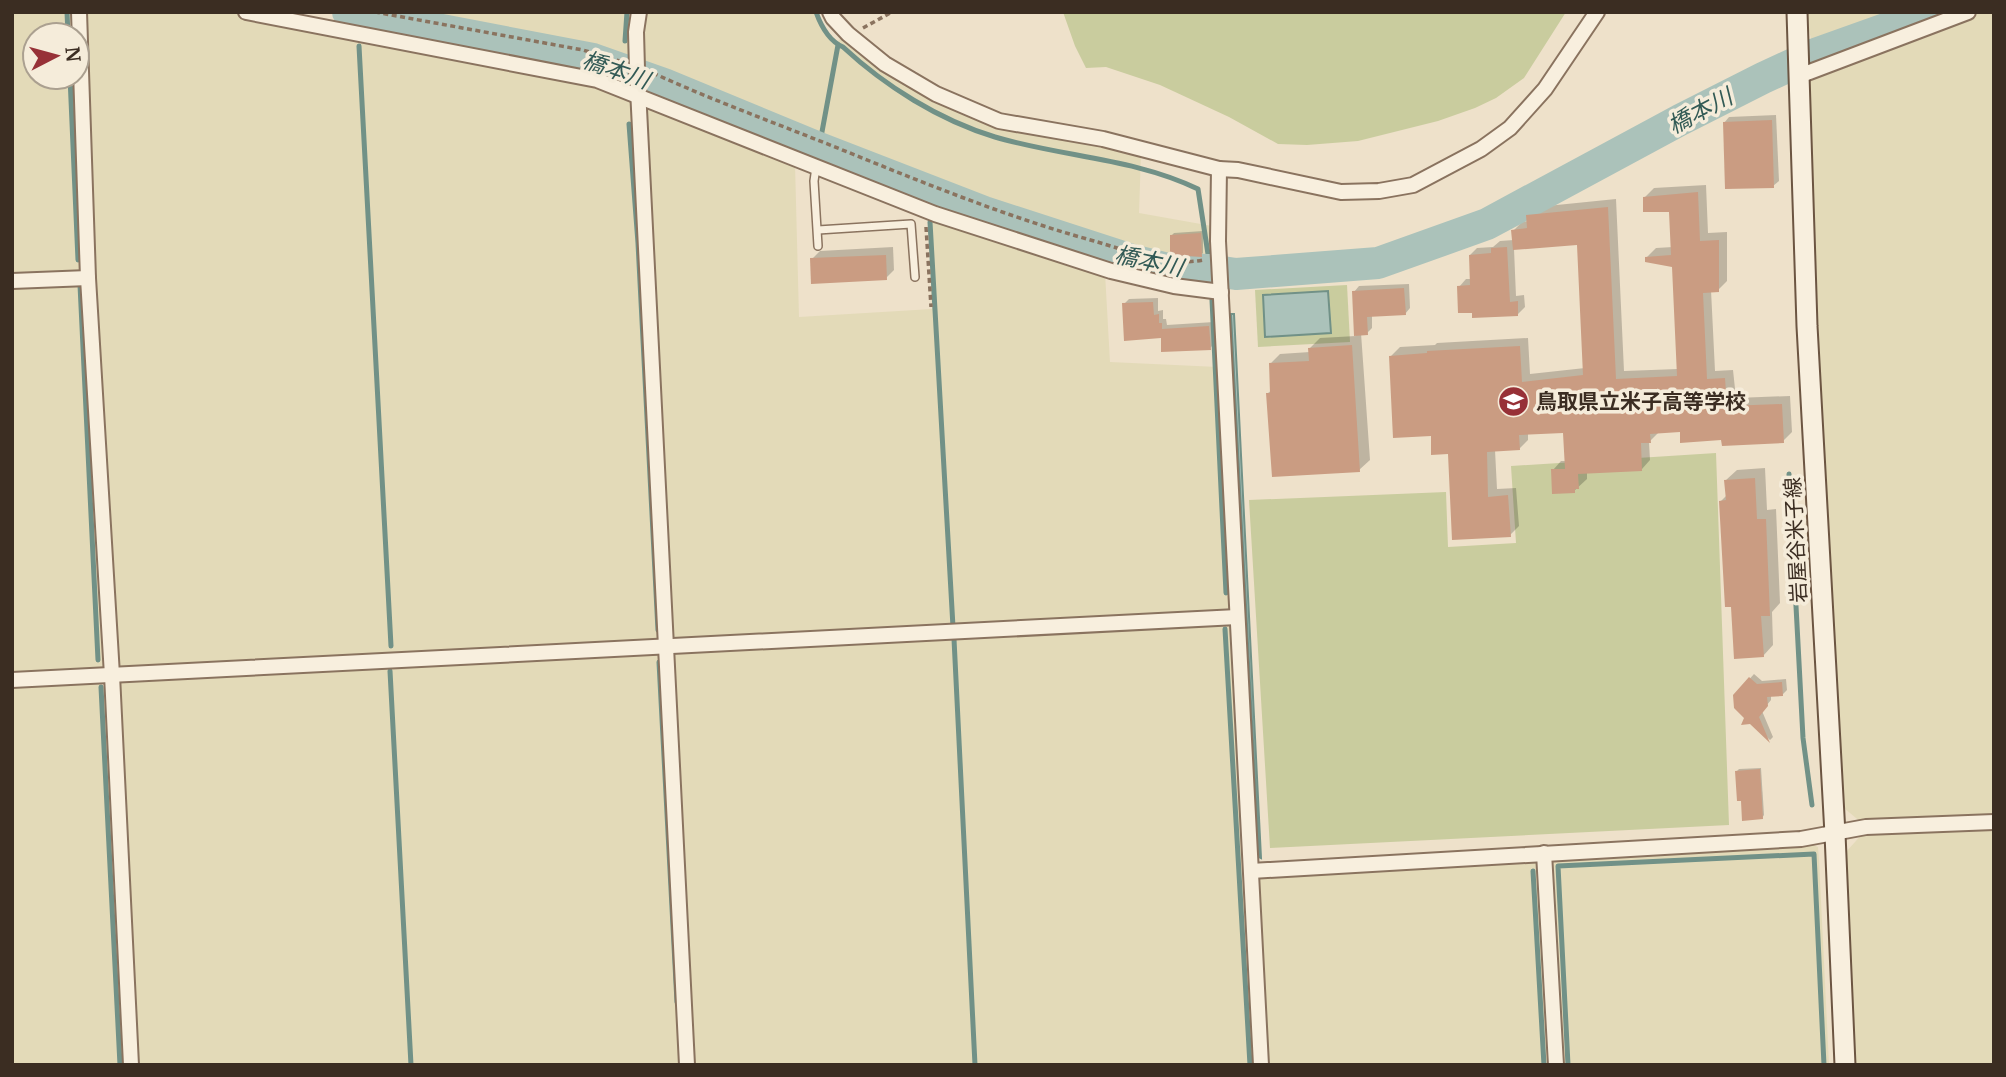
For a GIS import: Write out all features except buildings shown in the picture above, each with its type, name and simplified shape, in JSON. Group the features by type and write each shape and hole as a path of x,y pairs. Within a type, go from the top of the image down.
{"main road":[{"name":"岩屋谷米子線","path":"1797,12 1807,326 1845,1065"}],"street":[{"path":"79,12 88,278 112,676 131,1065"},
{"path":"246,12 597,80 928,212 1111,271 1174,286 1221,288"},
{"path":"639,12 636,32 637,66 687,1065"},
{"path":"830,12 849,35 885,64 936,94 999,121 1103,139 1219,169 1238,170 1341,192 1378,191 1413,185 1481,149 1510,128 1545,89 1597,12"},
{"path":"1799,74 1968,12"},
{"path":"1219,169 1219,259 1261,1065"},
{"path":"12,281 88,278"},
{"path":"12,680 1237,617"},
{"path":"1251,871 1801,839 1866,827 1994,822"},
{"path":"1545,853 1556,1065"}],"lane":[{"path":"816,167 814,181 818,246"},
{"path":"818,230 911,224 915,277"}],"path":[{"path":"375,12 583,50 637,66 994,210 1165,261 1219,259"},
{"path":"849,35 892,12"},
{"path":"928,212 926,221 931,307"}],"shaded area":[{"path":"12,12 72,12 72,21 21,21 21,91 75,91 84,268 80,272 12,276"},
{"path":"82,12 234,12 592,84 632,98 660,641 116,668 113,660 86,91 91,91 91,21 82,21"},
{"path":"391,12 635,12 631,57 625,58 592,47"},
{"path":"643,12 817,12 831,36 838,41 842,37 896,78 1062,137 1141,154 1139,213 1212,226 1212,254 1190,260 1167,259 1093,239 906,174 717,98 642,63"},
{"path":"1808,12 1957,12 1810,66 1809,47 1812,44"},
{"path":"1979,12 1994,12 1994,819 1862,823 1844,808 1820,379 1810,81 1850,59"},
{"path":"649,107 795,164 799,317 932,309 929,218 1105,273 1110,362 1218,367 1230,606 1228,611 673,640 645,111"},
{"path":"12,285 83,285 104,665 102,669 12,677"},
{"path":"1222,622 1231,627 1254,1065 691,1065 671,652"},
{"path":"661,654 683,1065 135,1065 115,685 121,677"},
{"path":"98,680 105,688 124,1065 12,1065 12,683"},
{"path":"1994,826 1994,1065 1856,1065 1846,852 1864,832"},
{"path":"1811,844 1818,847 1829,1065 1559,1065 1550,862 1552,859"},
{"path":"1535,860 1539,862 1551,1065 1267,1065 1259,879 1263,874"}],"green space":[{"path":"1063,12 1566,12 1524,78 1496,98 1438,121 1358,141 1307,145 1278,144 1229,117 1160,85 1106,67 1086,68"},
{"path":"1347,285 1350,342 1258,347 1255,290"},
{"path":"1716,453 1729,825 1270,848 1249,500 1446,492 1448,547 1516,543 1511,466"}],"water":[{"path":"1328,291 1331,333 1265,337 1263,295"},
{"path":"1231,314 1234,314 1261,858 1259,857"}],"waterway":[{"path":"67,12 67,21"},
{"name":"橋本川","path":"348,12 593,59 664,84 984,212 1168,269 1236,274 1378,263 1487,224 1763,78 1815,54 1933,12"},
{"path":"625,41 627,12"},
{"path":"816,12 830,37 859,61 895,88 954,121 1020,144 1123,164 1198,189 1208,254"},
{"path":"819,148 838,45"},
{"path":"359,46 391,646"},
{"path":"71,91 78,260"},
{"path":"629,124 638,243 658,630"},
{"path":"930,222 953,627"},
{"path":"80,285 98,660"},
{"path":"1212,300 1226,593"},
{"path":"1789,474 1803,738 1812,805"},
{"path":"1225,629 1250,1065"},
{"path":"954,639 975,1065"},
{"path":"659,662 677,1002"},
{"path":"390,671 411,1065"},
{"path":"101,687 120,1065"},
{"path":"1568,1065 1558,866 1814,854 1824,1065"},
{"path":"1533,871 1544,1065"}],"place":[{"name":"鳥取県立米子高等学校","path":"1513,402"}]}
